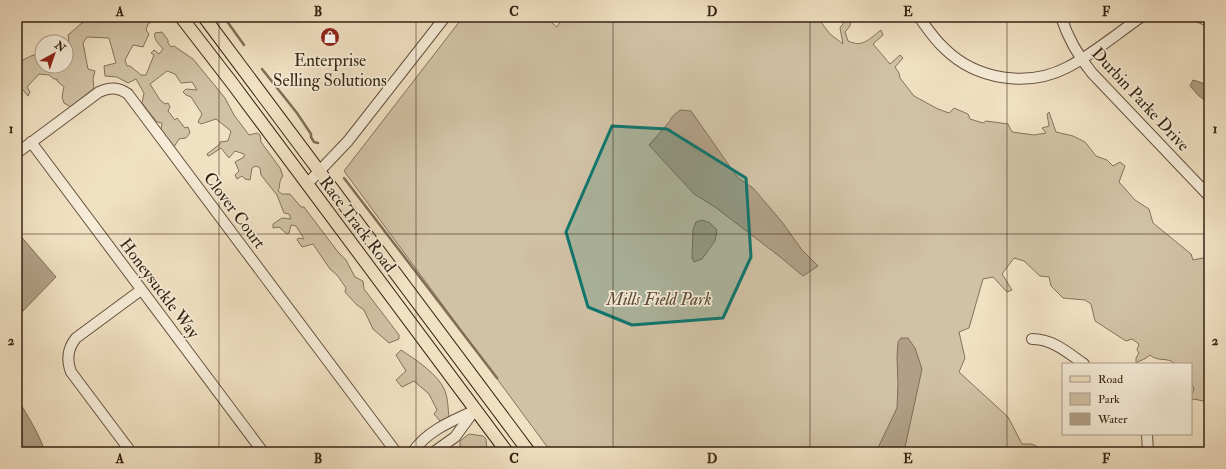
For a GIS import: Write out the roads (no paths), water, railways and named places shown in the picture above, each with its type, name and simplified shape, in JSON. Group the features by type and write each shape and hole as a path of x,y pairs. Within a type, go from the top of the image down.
{"main road":[{"name":"Race Track Road","path":"181,17 226,75 507,452"},
{"name":"Race Track Road","path":"204,17 529,452"},
{"path":"476,410 491,401"}],"street":[{"path":"307,184 348,140 445,17"},
{"path":"919,17 943,48 962,63 976,70 992,75 1023,79 1038,77 1060,70 1081,59 1141,17"},
{"name":"Durbin Parke Drive","path":"1061,17 1071,42 1081,59 1092,73 1209,196"},
{"path":"1199,17 1209,21"},
{"name":"Clover Court","path":"17,153 99,92 111,88 117,88 128,94 396,452"},
{"name":"Honeysuckle Way","path":"31,142 263,452"},
{"path":"131,452 71,372 68,358 71,345 76,338 141,290"},
{"path":"1032,339 1047,341 1055,344 1083,363"},
{"path":"413,452 418,444 445,424 476,410"},
{"path":"434,452 455,437 476,410"},
{"path":"1146,435 1148,452"}],"water":[{"path":"1193,80 1209,85 1209,103 1199,96 1190,86"},
{"path":"680,110 691,111 738,178 753,188 782,222 802,250 818,266 803,276 715,207 694,194 649,145 672,117"},
{"path":"702,220 710,223 717,230 715,241 702,259 694,262 692,258 693,230 696,222"},
{"path":"18,233 56,277 21,313 17,323 17,234"},
{"path":"901,338 908,338 915,348 922,369 904,452 876,452 897,408 897,357 898,342"},
{"path":"17,398 36,431 45,452 22,452 17,446"}],"waterway":[{"path":"224,17 244,45"},
{"path":"262,69 297,113 311,134 314,142 318,143"},
{"path":"344,178 497,378"}],"place":[{"name":"Enterprise Selling Solutions","path":"330,37"}],"park label":[{"name":"Mills Field Park","path":"659,299"}]}
